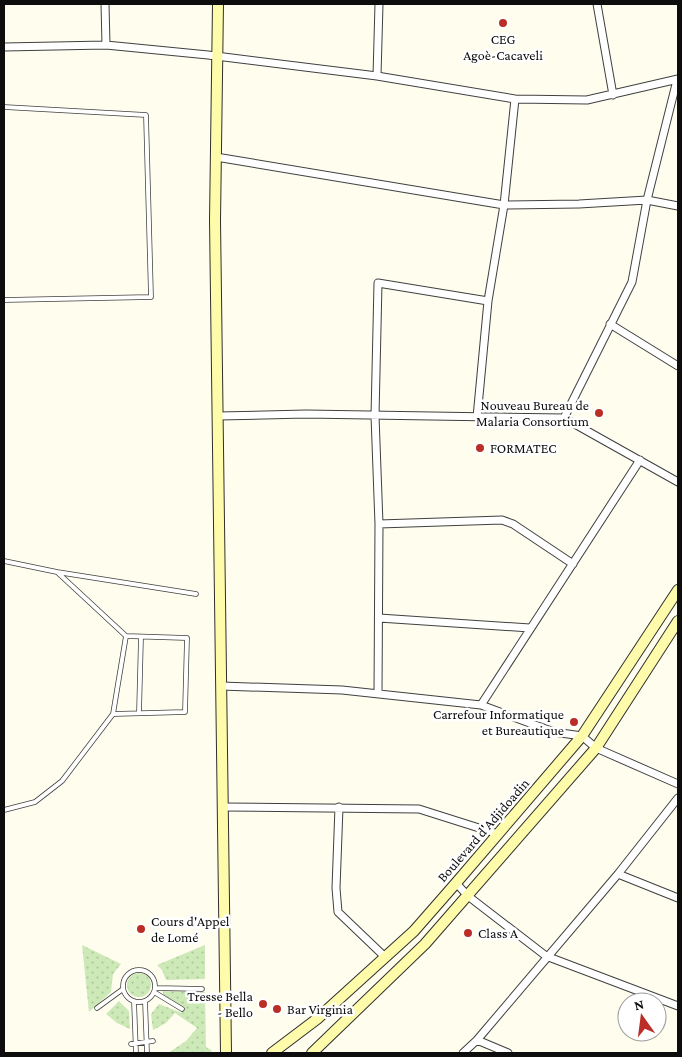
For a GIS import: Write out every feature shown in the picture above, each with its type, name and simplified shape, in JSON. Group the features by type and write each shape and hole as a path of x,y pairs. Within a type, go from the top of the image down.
{"main road":[{"path":"218,4 216,157 226,1053"},
{"name":"Boulevard d'Adjidoadin","path":"272,1053 317,1019 414,930 456,883 582,736 678,590"},
{"path":"312,1053 425,944 596,748 677,626"}],"street":[{"path":"105,4 106,45"},
{"path":"377,76 379,4"},
{"path":"597,4 613,94"},
{"path":"4,47 106,45 377,76 515,99 587,100 678,79 647,200 632,282 564,418"},
{"path":"477,417 488,301 504,205 515,99"},
{"path":"216,157 504,205 579,204 647,200 678,206"},
{"path":"378,693 379,524 375,416 378,283 488,301"},
{"path":"610,324 678,366"},
{"path":"218,416 564,418 678,482"},
{"path":"481,704 640,460"},
{"path":"379,524 502,520 514,524 573,564"},
{"path":"379,618 530,628"},
{"path":"221,686 378,693 481,704 554,732 582,736 596,748 678,784"},
{"path":"463,1053 477,1040 546,956 618,874 678,798"},
{"path":"222,807 419,809 498,834"},
{"path":"339,807 336,888 338,912 384,956"},
{"path":"618,874 678,898"},
{"path":"456,883 468,896 546,956 678,1006"},
{"path":"477,1040 508,1053"}],"lane":[{"path":"4,107 146,115 150,297 4,300"},
{"path":"4,561 57,572 196,594"},
{"path":"57,572 126,636 188,638 185,712 113,714"},
{"path":"4,810 35,802 62,781 113,714 126,636"},
{"path":"139,713 141,637"},
{"path":"97,1008 123,989 126,976 138,970 151,974 155,990 182,1009"},
{"path":"123,989 128,997 134,1001 145,1003"},
{"path":"155,990 202,989"},
{"path":"147,1053 145,1003 155,990"},
{"path":"134,1001 133,1044 136,1053"},
{"path":"133,1044 153,1041"}],"green space":[{"path":"82,945 121,964 113,974 111,992 89,1012"},
{"path":"205,945 205,979 166,980 162,970 157,965"},
{"path":"139,973 144,974 150,980 150,990 144,996 139,997 134,996 128,990 127,985 128,980 134,974"},
{"path":"163,991 205,992 206,1047 212,1053 168,1053 186,1041 197,1028 175,1013 166,1023 153,1030 151,1014 159,1004 182,1013 185,1008 163,995"},
{"path":"119,1001 129,1011 130,1029 117,1023 106,1014"}],"place":[{"name":"CEG Agoè-Cacaveli","path":"503,23"},
{"name":"Nouveau Bureau de Malaria Consortium","path":"599,413"},
{"name":"FORMATEC","path":"480,448"},
{"name":"Carrefour Informatique et Bureautique","path":"574,722"},
{"name":"Cours d'Appel de Lomé","path":"141,929"},
{"name":"Class A","path":"468,933"},
{"name":"Tresse Bella - Bello","path":"263,1004"},
{"name":"Bar Virginia","path":"277,1009"}]}
